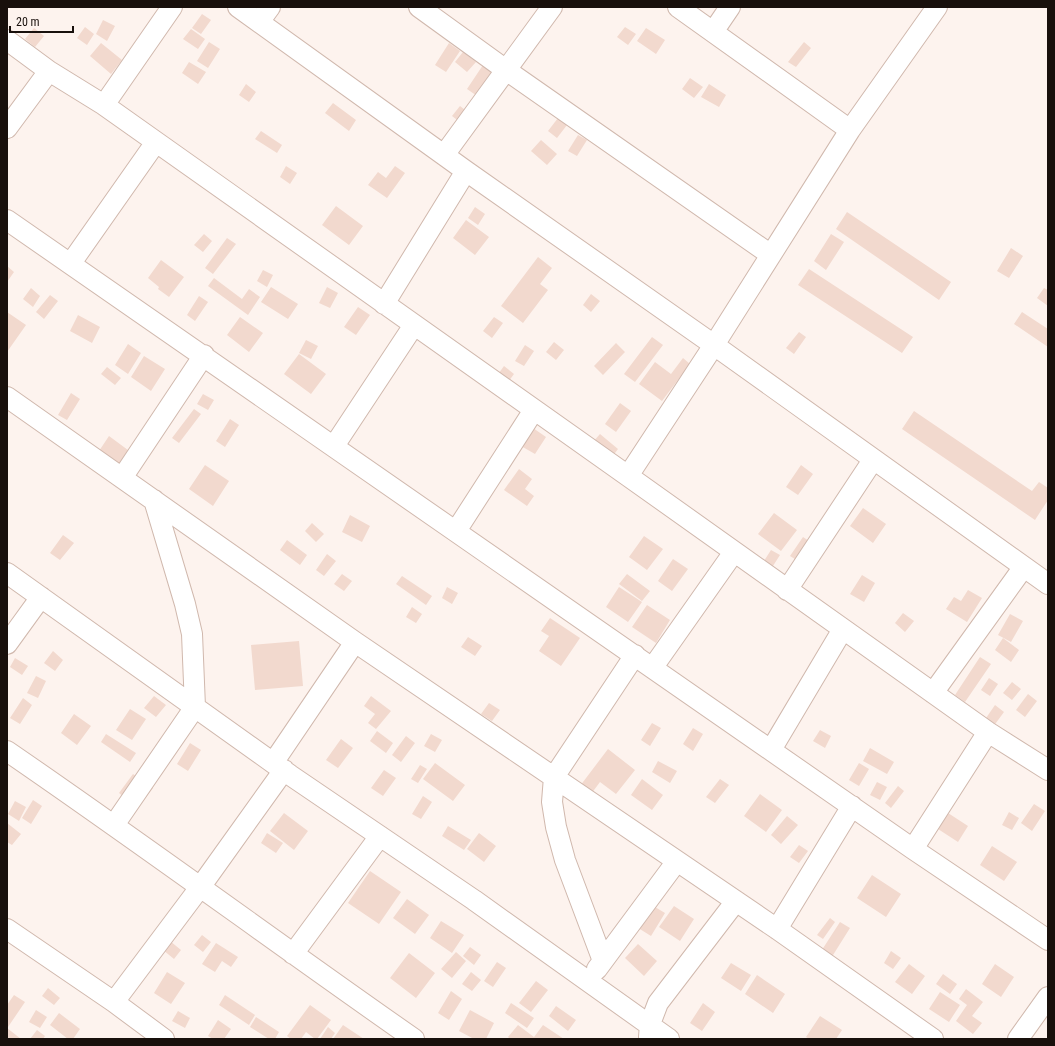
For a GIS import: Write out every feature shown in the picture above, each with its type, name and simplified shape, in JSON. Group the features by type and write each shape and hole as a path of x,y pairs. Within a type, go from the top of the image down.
{"street":[{"path":"104,106 172,7"},
{"path":"238,7 265,14 444,155 714,345 1023,568 1048,584"},
{"path":"419,7 506,70 771,255"},
{"path":"444,155 552,7"},
{"path":"678,7 850,130"},
{"path":"713,32 730,7"},
{"path":"628,476 714,345 850,130 934,8"},
{"path":"7,40 49,71 104,106 156,142 988,732 1048,770"},
{"path":"7,128 49,71"},
{"path":"71,263 156,142"},
{"path":"384,304 466,171"},
{"path":"7,220 204,355 913,849 1048,940"},
{"path":"334,446 414,325"},
{"path":"122,478 204,355"},
{"path":"7,397 355,642 777,929 933,1039"},
{"path":"456,531 534,410"},
{"path":"787,590 874,460"},
{"path":"114,824 195,707 192,634 185,604 154,500"},
{"path":"653,668 734,552"},
{"path":"933,693 1023,568"},
{"path":"7,573 279,767 589,981 614,1000 649,1032 669,1039"},
{"path":"7,644 41,597"},
{"path":"771,750 843,629"},
{"path":"114,1002 201,886 279,767 355,642"},
{"path":"604,961 565,860 556,827 552,802 554,777 635,655"},
{"path":"913,849 988,732"},
{"path":"7,751 114,824 293,954 414,1039"},
{"path":"777,929 852,806"},
{"path":"293,954 380,836"},
{"path":"589,981 677,861"},
{"path":"649,1032 658,1003 736,902"},
{"path":"7,929 114,1002 164,1039"},
{"path":"1018,1039 1048,997"}],"building":[{"path":"202,14 211,20 201,34 192,28"},
{"path":"103,20 115,26 107,41 96,34"},
{"path":"85,27 94,34 87,45 77,38"},
{"path":"625,27 636,34 628,45 617,37"},
{"path":"34,28 44,36 35,47 25,39"},
{"path":"646,28 665,40 656,54 637,41"},
{"path":"191,29 205,39 198,49 183,39"},
{"path":"209,42 220,49 208,68 197,61"},
{"path":"804,42 811,48 796,67 788,62"},
{"path":"101,43 122,60 111,74 90,56"},
{"path":"449,43 460,51 446,72 435,65"},
{"path":"463,52 476,62 467,72 455,62"},
{"path":"189,62 206,72 198,84 182,73"},
{"path":"483,65 496,74 480,98 467,89"},
{"path":"690,78 703,87 694,98 682,89"},
{"path":"246,84 256,92 249,102 239,95"},
{"path":"709,84 726,95 719,107 701,97"},
{"path":"333,103 356,120 349,131 325,113"},
{"path":"460,106 469,113 461,123 452,116"},
{"path":"558,118 567,125 557,138 548,131"},
{"path":"261,131 282,145 277,153 255,139"},
{"path":"578,135 587,140 577,156 568,151"},
{"path":"541,140 557,154 547,165 531,151"},
{"path":"286,166 297,173 290,184 280,177"},
{"path":"395,166 405,173 387,198 368,185 378,172 386,178"},
{"path":"336,206 363,226 349,245 322,225"},
{"path":"475,207 485,214 478,225 468,218"},
{"path":"847,212 951,282 939,300 836,229"},
{"path":"466,220 489,237 475,255 453,238"},
{"path":"204,234 212,241 203,252 194,245"},
{"path":"831,234 844,242 826,270 814,261"},
{"path":"227,238 236,244 213,274 205,268"},
{"path":"1011,248 1023,256 1009,278 997,271"},
{"path":"538,257 552,268 540,284 548,290 523,323 501,306"},
{"path":"161,260 184,277 169,297 158,289 159,287 148,278"},
{"path":"7,266 14,272 7,282"},
{"path":"809,269 913,337 902,353 798,285"},
{"path":"263,270 273,275 267,287 257,281"},
{"path":"214,278 242,299 249,289 260,297 248,315 208,286"},
{"path":"271,287 298,304 288,319 261,302"},
{"path":"327,287 338,293 330,308 319,303"},
{"path":"31,288 40,296 33,307 23,299"},
{"path":"1044,288 1048,290 1048,306 1037,298"},
{"path":"591,294 600,301 591,312 583,305"},
{"path":"50,295 58,301 44,319 36,312"},
{"path":"199,296 208,302 195,321 187,315"},
{"path":"358,307 370,315 356,335 344,327"},
{"path":"7,312 26,325 7,352"},
{"path":"1022,312 1048,329 1048,347 1014,324"},
{"path":"78,315 100,327 92,343 70,331"},
{"path":"240,317 263,333 249,352 227,335"},
{"path":"494,317 503,323 492,338 483,331"},
{"path":"799,332 806,337 794,354 786,348"},
{"path":"652,337 663,345 635,382 624,374"},
{"path":"306,340 318,346 311,359 299,353"},
{"path":"554,342 564,350 556,360 546,352"},
{"path":"616,343 625,352 603,375 594,366"},
{"path":"128,344 141,353 128,374 115,365"},
{"path":"525,345 534,351 524,366 515,361"},
{"path":"299,354 326,374 311,394 284,374"},
{"path":"144,356 165,369 151,391 131,377"},
{"path":"683,358 690,364 662,401 639,384 655,362 671,374"},
{"path":"504,366 514,374 506,385 496,377"},
{"path":"107,367 121,378 115,385 101,374"},
{"path":"71,393 80,399 67,420 58,415"},
{"path":"203,394 214,400 208,410 197,404"},
{"path":"620,403 631,411 616,432 605,424"},
{"path":"194,409 201,414 179,443 172,438"},
{"path":"914,411 1032,491 1039,482 1048,488 1048,500 1035,520 902,429"},
{"path":"230,419 239,425 225,447 216,441"},
{"path":"533,428 546,437 535,454 521,446"},
{"path":"600,434 618,449 612,457 593,442"},
{"path":"109,436 132,453 121,468 99,451"},
{"path":"205,465 229,481 213,506 189,489"},
{"path":"801,465 813,474 798,495 786,487"},
{"path":"519,469 532,479 525,489 534,496 527,506 504,490"},
{"path":"863,508 886,524 873,543 850,526"},
{"path":"774,513 797,530 781,551 758,534"},
{"path":"350,515 370,526 362,542 342,532"},
{"path":"312,523 324,534 316,542 305,531"},
{"path":"63,535 74,543 60,560 50,553"},
{"path":"644,536 663,549 647,570 629,557"},
{"path":"803,537 818,547 806,566 790,556"},
{"path":"287,540 307,555 300,565 280,550"},
{"path":"771,550 780,555 771,569 762,564"},
{"path":"327,554 336,561 324,576 316,570"},
{"path":"673,559 688,569 672,591 658,581"},
{"path":"342,574 352,581 344,591 334,584"},
{"path":"627,574 650,591 642,601 619,584"},
{"path":"862,575 875,583 864,602 850,594"},
{"path":"402,576 432,596 426,605 396,584"},
{"path":"447,587 458,593 452,604 442,598"},
{"path":"619,587 642,602 628,622 606,607"},
{"path":"968,590 982,598 967,622 946,609 954,597 961,601"},
{"path":"647,605 670,620 656,643 632,627"},
{"path":"412,607 422,614 416,623 406,617"},
{"path":"903,613 914,621 905,632 895,623"},
{"path":"1010,614 1023,621 1011,642 998,635"},
{"path":"550,618 580,638 561,666 539,651 549,636 541,631"},
{"path":"468,637 482,646 475,656 461,647"},
{"path":"1003,638 1019,650 1011,662 995,650"},
{"path":"299,641 303,686 255,690 251,645"},
{"path":"53,651 63,660 55,671 44,663"},
{"path":"980,657 991,664 965,702 955,695"},
{"path":"15,658 28,666 22,675 10,667"},
{"path":"36,676 46,681 38,698 27,693"},
{"path":"989,678 998,684 990,696 981,690"},
{"path":"1012,682 1021,689 1012,700 1003,693"},
{"path":"1028,694 1037,701 1025,717 1016,710"},
{"path":"154,696 166,705 156,717 144,708"},
{"path":"371,696 391,711 376,729 368,723 375,714 364,706"},
{"path":"23,698 32,705 20,724 10,718"},
{"path":"489,703 500,710 492,721 481,714"},
{"path":"995,705 1004,712 993,727 984,721"},
{"path":"130,709 146,719 132,740 116,730"},
{"path":"74,714 91,726 77,745 61,733"},
{"path":"652,723 661,728 650,746 641,740"},
{"path":"693,728 703,734 693,751 683,744"},
{"path":"820,730 831,736 825,748 813,741"},
{"path":"377,731 393,743 386,753 370,741"},
{"path":"106,734 136,753 130,762 101,742"},
{"path":"431,734 442,740 435,752 424,746"},
{"path":"406,736 415,743 401,762 392,755"},
{"path":"341,739 353,748 338,768 326,760"},
{"path":"190,743 201,750 188,771 177,764"},
{"path":"870,748 894,762 887,774 863,761"},
{"path":"608,749 635,770 616,794 600,782 591,794 580,786"},
{"path":"658,761 677,771 670,783 652,772"},
{"path":"435,763 465,785 453,801 423,779"},
{"path":"859,763 869,769 859,786 849,780"},
{"path":"420,765 427,769 418,783 411,779"},
{"path":"384,770 396,778 383,796 371,788"},
{"path":"133,774 153,788 138,808 119,793"},
{"path":"642,779 663,795 652,810 631,795"},
{"path":"720,779 729,785 715,803 706,797"},
{"path":"877,782 887,787 880,800 870,795"},
{"path":"898,786 904,791 891,808 885,803"},
{"path":"760,794 782,810 766,832 744,816"},
{"path":"423,796 432,802 421,819 412,814"},
{"path":"33,800 42,806 31,824 22,818"},
{"path":"15,801 26,807 19,821 8,814"},
{"path":"1034,804 1045,811 1032,831 1021,823"},
{"path":"1009,812 1019,818 1012,830 1002,825"},
{"path":"284,813 308,831 294,850 270,831"},
{"path":"948,813 968,826 958,842 938,829"},
{"path":"787,816 798,825 781,844 771,835"},
{"path":"7,823 21,834 12,845 7,842"},
{"path":"448,826 471,840 464,850 442,836"},
{"path":"267,833 283,843 276,853 261,843"},
{"path":"479,833 496,846 484,862 467,849"},
{"path":"799,845 808,851 799,863 790,857"},
{"path":"992,846 1017,862 1004,881 980,865"},
{"path":"370,871 401,892 379,924 348,903"},
{"path":"872,875 901,894 886,917 857,898"},
{"path":"407,899 429,915 415,934 393,918"},
{"path":"650,904 665,913 651,936 635,926"},
{"path":"674,906 694,919 680,941 659,927"},
{"path":"830,918 835,922 823,939 817,935"},
{"path":"441,921 464,935 452,953 430,938"},
{"path":"840,922 850,928 828,963 818,956"},
{"path":"202,935 211,942 203,952 194,945"},
{"path":"170,941 181,950 174,959 163,950"},
{"path":"216,943 238,957 231,967 222,961 215,972 202,964"},
{"path":"638,944 657,961 644,976 625,958"},
{"path":"470,947 481,955 474,965 463,956"},
{"path":"891,951 901,958 893,969 884,963"},
{"path":"456,952 466,961 452,978 441,969"},
{"path":"409,953 435,973 416,998 390,978"},
{"path":"497,962 506,968 493,987 484,981"},
{"path":"731,963 751,975 741,991 721,978"},
{"path":"909,964 925,976 912,994 895,982"},
{"path":"995,964 1014,977 1001,997 982,984"},
{"path":"167,972 185,983 171,1004 154,993"},
{"path":"471,972 481,980 472,991 462,984"},
{"path":"943,974 957,984 950,994 936,984"},
{"path":"757,975 785,994 773,1013 745,994"},
{"path":"536,981 548,990 531,1012 519,1003"},
{"path":"48,988 60,998 54,1005 42,996"},
{"path":"966,989 983,1002 972,1016 982,1023 973,1034 956,1021 967,1005 959,999"},
{"path":"451,991 462,999 449,1020 438,1013"},
{"path":"940,992 960,1005 949,1022 929,1009"},
{"path":"14,995 25,1002 8,1027 7,1005"},
{"path":"225,995 255,1015 249,1025 219,1005"},
{"path":"511,1003 534,1018 527,1028 505,1013"},
{"path":"703,1003 715,1012 702,1031 690,1023"},
{"path":"310,1005 331,1020 317,1039 306,1032 301,1039 291,1039 287,1036"},
{"path":"556,1006 576,1020 568,1031 549,1016"},
{"path":"36,1010 47,1017 40,1028 29,1022"},
{"path":"470,1010 494,1023 486,1039 474,1039 459,1031"},
{"path":"178,1011 190,1018 185,1028 172,1021"},
{"path":"59,1013 80,1029 73,1039 68,1039 50,1025"},
{"path":"820,1016 842,1030 836,1039 809,1039 806,1037"},
{"path":"256,1017 279,1032 275,1039 269,1039 250,1027"},
{"path":"218,1020 231,1029 224,1039 213,1039 208,1036"},
{"path":"343,1025 364,1039 333,1039"},
{"path":"518,1025 534,1037 543,1025 564,1039 510,1039 508,1037"},
{"path":"328,1027 335,1033 331,1039 320,1039"},
{"path":"7,1028 21,1039 7,1039"},
{"path":"37,1030 45,1036 43,1039 30,1039"}]}
